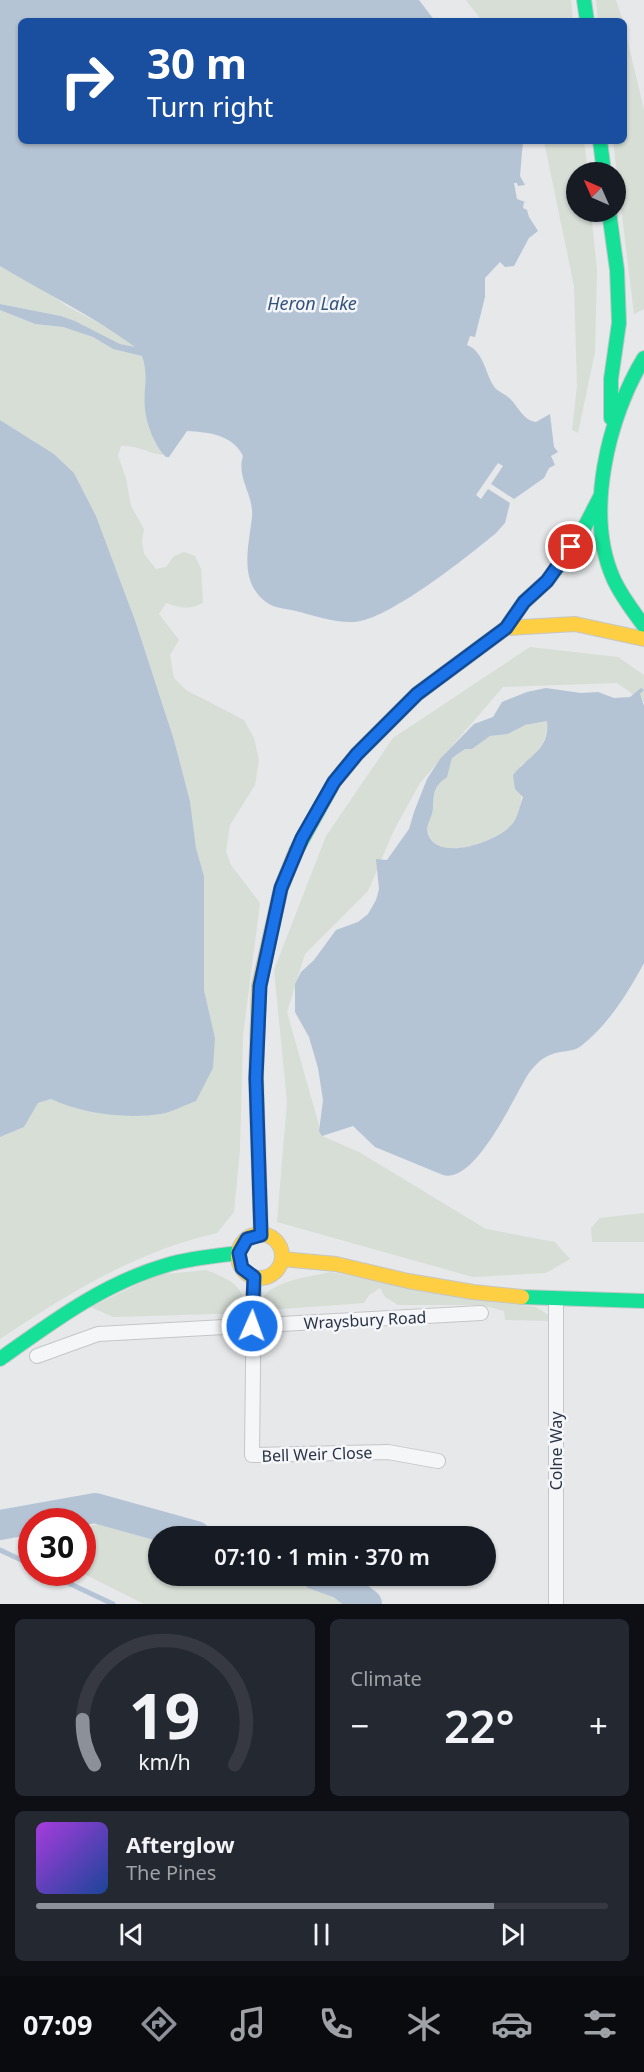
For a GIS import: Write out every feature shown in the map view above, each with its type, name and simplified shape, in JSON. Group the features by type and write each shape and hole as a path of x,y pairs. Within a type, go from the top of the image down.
{"main road":[{"path":"584,0 586,18"},
{"path":"600,144 603,162"},
{"path":"610,222 617,270 619,323 611,379 611,435"},
{"path":"644,358 624,399 611,435 600,496 600,529 608,566 628,609 644,626"},
{"path":"261,1235 256,1078 260,986 271,924 285,878 311,820 334,782 357,754 417,694 506,628 524,602 547,581 582,532 600,496"},
{"path":"506,628 575,624 644,639"},
{"path":"261,1235 275,1240 281,1251 282,1259 275,1272 269,1277 254,1277 242,1268 239,1253 247,1239 261,1235"},
{"path":"0,1359 75,1307 124,1281 165,1264 239,1253"},
{"name":"Wraysbury Road","path":"282,1259 336,1264 408,1281 472,1292 556,1299 644,1301"}],"street":[{"path":"252,1326 254,1277"},
{"name":"Colne Way","path":"556,1299 556,1604"},
{"name":"Wraysbury Road","path":"37,1356 98,1334 481,1313"},
{"name":"Bell Weir Close","path":"252,1326 252,1455 388,1452 438,1461"}],"shaded area":[{"path":"466,0 571,0 573,18 480,18"},
{"path":"596,0 616,0 622,18 598,18"},
{"path":"627,38 644,110 644,309 634,314 623,222 626,222 626,162 616,162 613,144 627,144"},
{"path":"545,144 584,144 587,162 566,162 566,222 592,222 597,270 595,352 578,433 572,430 577,386 574,286"},
{"path":"0,266 117,333 138,348 120,344 61,316 0,304"},
{"path":"0,310 35,324 63,327 93,337 113,349 142,356 146,375 145,413 151,432 163,455 121,446 118,456 126,478 131,506 144,529 142,541 144,554 156,569 166,567 174,556 184,552 195,556 201,569 203,603 184,608 166,603 159,614 179,640 170,655 174,678 186,690 244,720 254,738 259,760 255,785 230,825 226,851 231,865 260,903 243,1036 240,1149 234,1212 217,1233 159,1251 104,1276 77,1290 0,1339 0,1137 24,1127 38,1103 51,1099 92,1111 162,1114 215,1038 204,990 204,875 196,848 190,801 174,740 136,623 96,516 74,473 54,454 0,420"},
{"path":"530,647 618,657 644,675 644,702 617,683 503,687 420,783 394,830 368,891 305,954 287,1012 322,1136 359,1152 486,1229 555,1242 570,1259 546,1273 473,1277 277,1222 287,1102 274,970 326,836 393,738"},
{"path":"547,721 546,735 540,747 520,766 521,805 512,825 494,837 469,846 456,849 444,848 435,844 428,831 434,798 440,783 447,776 452,758 465,749 472,749 490,736 508,734 525,725"},
{"path":"644,1213 644,1242 592,1242 591,1228 600,1218"},
{"path":"206,1270 235,1285 243,1296 247,1313 113,1317 91,1307 157,1275"},
{"path":"330,1272 469,1299 536,1307 547,1314 550,1321 505,1320 504,1311 482,1305 398,1305 385,1297 380,1288 369,1295 364,1303 262,1309 262,1300 276,1287 287,1282"},
{"path":"114,1520 157,1526 148,1526 148,1586 314,1586 344,1604 144,1604 96,1580 96,1525"}],"water":[{"name":"Heron Lake","path":"0,0 419,0 433,18 18,18 18,144 523,144 520,176 525,185 518,186 514,183 517,199 528,203 524,202 523,208 527,210 538,231 529,238 514,266 505,267 500,262 485,278 485,297 475,337 470,336 467,345 478,353 496,389 512,400 527,418 536,422 550,414 554,447 558,452 551,456 555,465 549,468 544,478 514,499 491,484 503,466 498,463 476,495 481,499 488,489 510,503 505,523 496,533 428,585 386,611 369,619 347,622 272,606 257,594 248,574 252,509 243,479 241,464 243,456 239,449 220,436 187,431 169,457 166,457 155,441 147,421 145,370 142,356 113,349 93,337 63,327 35,324 0,310 0,304 61,316 120,344 135,347 86,315 0,266"},
{"path":"0,420 54,454 74,473 96,516 136,623 174,740 190,801 196,848 204,876 204,990 215,1038 213,1068 196,1101 165,1113 133,1116 91,1112 51,1099 38,1103 24,1127 0,1137"},
{"path":"546,688 581,693 598,692 614,698 630,697 641,688 644,690 640,694 644,706 644,963 624,997 591,1038 570,1051 554,1053 543,1058 527,1076 503,1120 480,1154 468,1167 455,1174 443,1175 375,1147 353,1126 322,1136 319,1131 323,1100 318,1068 309,1037 295,1012 295,984 301,972 314,960 336,930 358,922 368,914 379,889 376,859 387,860 409,829 427,779 440,759 474,724 493,717 502,702 527,692","holes":["547,721 547,731 542,746 513,775 515,789 523,797 518,814 506,830 470,846 456,848 434,843 427,831 433,811 434,794 439,783 447,777 452,758 465,749 472,749 490,736 508,734 525,725"]}],"waterway":[{"path":"0,1525 95,1508 160,1526"},
{"path":"0,1550 18,1558"},
{"path":"75,1586 113,1604"},
{"path":"344,1586 367,1604"}],"traffic: fast":[{"path":"584,0 587,18"},
{"path":"600,144 603,162"},
{"path":"610,222 617,270 619,323 611,379 611,418"},
{"path":"644,358 620,408 611,437 604,467 601,497 601,526 605,554 617,586 644,626"},
{"path":"296,851 334,782 357,754 417,694 506,628 524,602 547,581 559,565 582,532 600,497"},
{"path":"0,1359 79,1305 122,1282 176,1263 239,1253"},
{"path":"522,1297 644,1301"}],"traffic: slow":[{"path":"506,628 575,624 644,639"},
{"path":"261,1235 256,1078 259,986 281,888 296,851"},
{"path":"260,1234 275,1241 282,1256 275,1271 260,1278 245,1271 238,1256 245,1241 260,1234"},
{"path":"282,1259 336,1264 408,1281 473,1292 522,1297"}],"route":[{"path":"252,1326 254,1277 242,1268 239,1253 247,1239 261,1235 257,1160 257,1024 260,986 271,924 281,888 302,838 334,782 357,754 417,694 506,628 524,602 547,581 571,547"}]}
